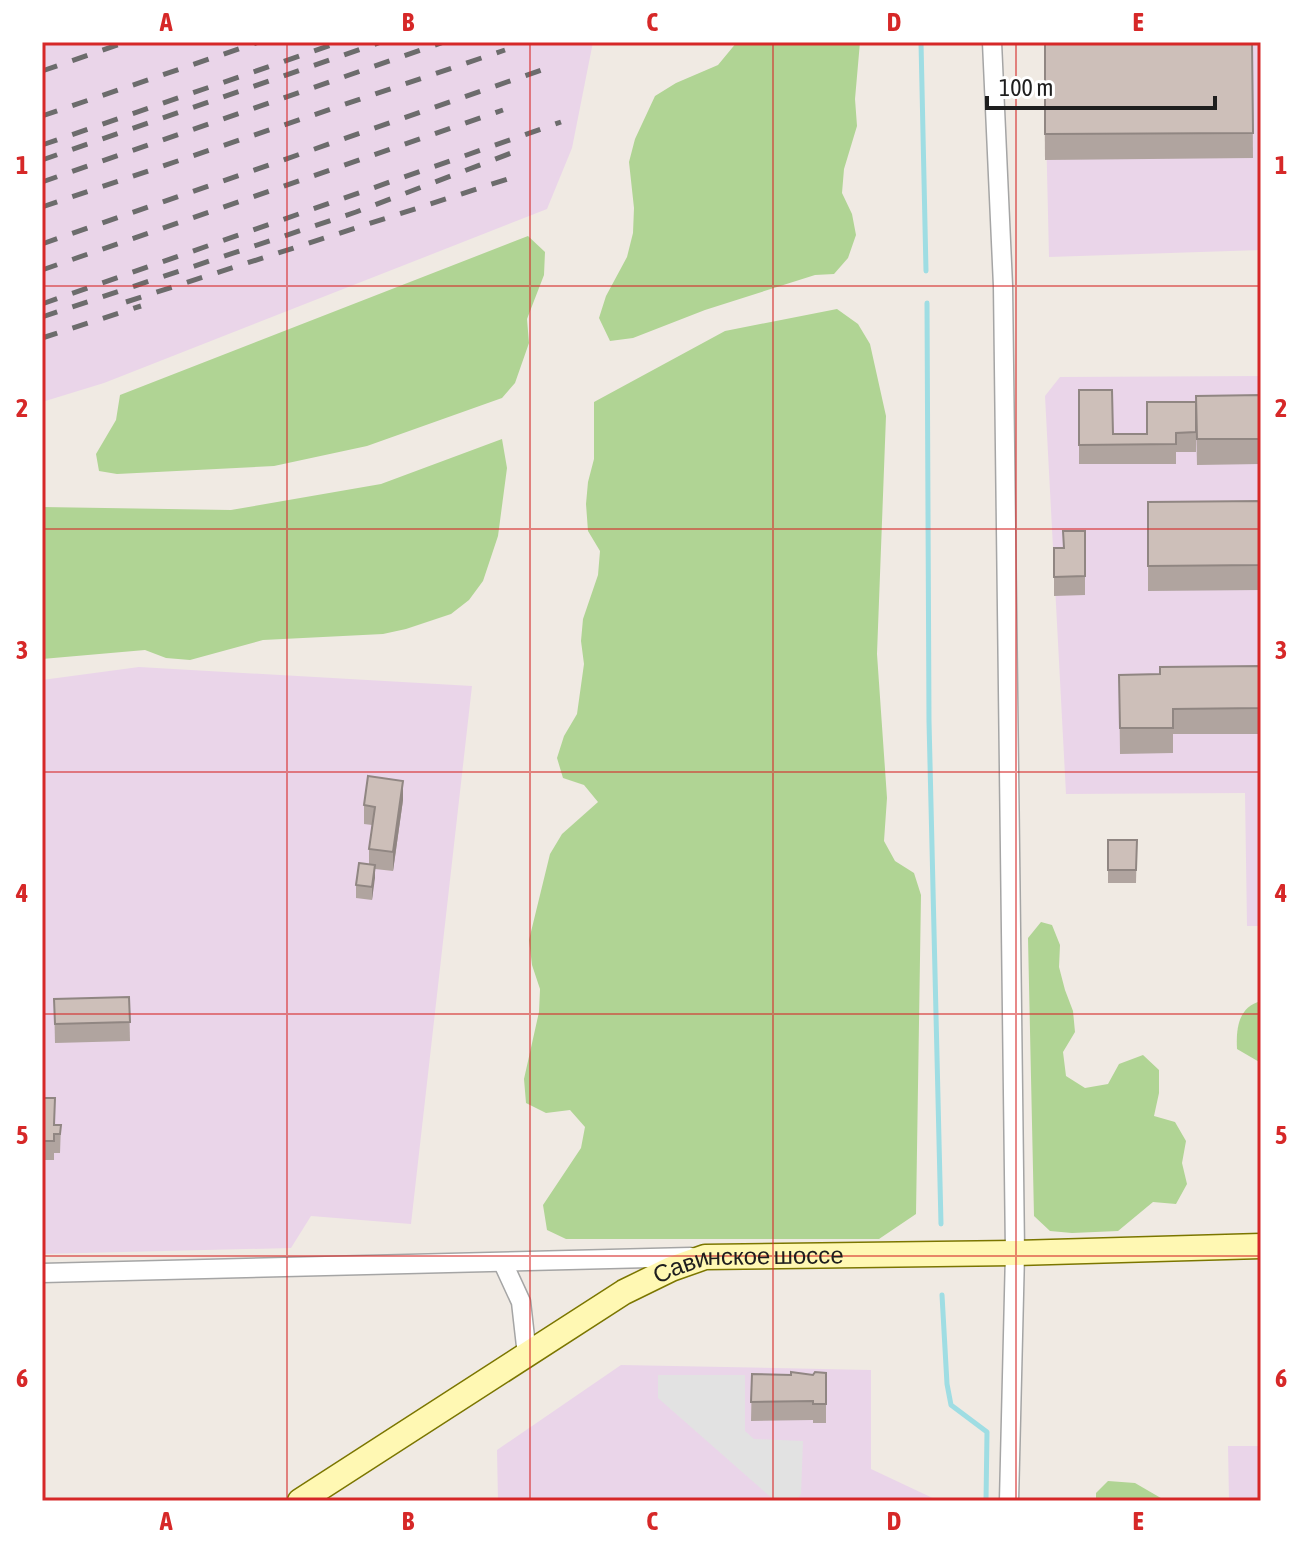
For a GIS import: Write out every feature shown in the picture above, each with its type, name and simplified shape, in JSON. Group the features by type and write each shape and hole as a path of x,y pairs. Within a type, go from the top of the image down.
{"street":[{"path":"992,42 1003,286 1015,1253 1009,1501"},
{"name":"Савинское шоссе","path":"300,1501 624,1292 671,1269 705,1257 1261,1246"},
{"path":"42,1273 705,1257"},
{"path":"503,1263 521,1302 527,1355"}],"shaded area":[{"path":"42,42 593,42 572,148 547,209 104,383 42,402"},
{"path":"1044,42 1261,42 1261,250 1049,257"},
{"path":"1261,376 1261,926 1247,926 1245,793 1066,794 1045,396 1060,377"},
{"path":"139,667 472,686 411,1224 311,1216 291,1248 42,1254 42,680"},
{"path":"621,1365 871,1370 871,1469 939,1501 498,1501 497,1450"},
{"path":"658,1375 745,1375 745,1431 754,1439 803,1441 801,1494 795,1501 775,1501 658,1398"},
{"path":"1228,1446 1261,1446 1261,1501 1229,1501"}],"green space":[{"path":"737,42 860,42 855,99 857,126 844,169 842,193 852,214 856,235 848,258 834,274 815,275 705,310 633,338 610,341 599,318 606,296 627,257 633,233 634,208 629,162 635,139 655,96 718,65"},
{"path":"528,236 545,252 544,275 527,319 529,343 515,383 502,398 367,446 274,466 117,474 99,471 96,454 116,420 120,395"},
{"path":"837,309 858,324 870,344 886,416 877,654 887,798 884,841 895,861 914,873 921,895 916,1214 879,1239 566,1239 547,1230 543,1205 581,1148 585,1127 570,1110 546,1113 526,1103 524,1079 539,1012 540,989 532,965 529,940 550,854 562,834 598,802 584,785 563,778 557,758 564,736 577,714 584,664 581,641 583,619 598,575 600,551 588,531 586,504 594,459 594,402 725,331"},
{"path":"502,439 507,468 498,536 483,581 469,600 451,614 383,634 263,640 190,660 166,658 145,650 42,659 42,507 231,510 381,484"},
{"path":"1041,922 1052,925 1060,945 1059,967 1073,1011 1075,1032 1063,1052 1066,1076 1085,1088 1108,1084 1119,1064 1143,1055 1159,1070 1159,1093 1154,1116 1175,1122 1186,1141 1182,1163 1187,1184 1176,1204 1153,1202 1118,1231 1050,1231 1034,1216 1028,938"},
{"path":"1261,1001 1261,1063 1237,1049 1237,1041 1243,1014 1247,1008"},
{"path":"1108,1481 1135,1483 1166,1501 1096,1501 1096,1493"}],"building":[{"path":"1045,42 1252,42 1253,133 1045,134"},
{"path":"1079,390 1112,390 1113,434 1147,434 1147,402 1196,402 1196,432 1176,433 1176,444 1079,445"},
{"path":"1261,395 1261,439 1197,439 1196,396"},
{"path":"1261,501 1261,565 1148,566 1148,502"},
{"path":"1063,531 1085,531 1085,576 1054,577 1054,548 1064,548"},
{"path":"1261,666 1261,708 1173,709 1173,728 1120,728 1119,675 1160,674 1160,667"},
{"path":"368,776 403,781 393,852 369,849 375,807 364,805"},
{"path":"1108,840 1137,840 1136,870 1108,870"},
{"path":"359,863 375,865 372,887 356,885"},
{"path":"129,997 130,1022 55,1024 54,999"},
{"path":"42,1098 55,1098 54,1125 61,1125 60,1134 54,1134 54,1141 42,1141"},
{"path":"791,1372 826,1373 826,1404 813,1404 813,1401 751,1402 752,1374 791,1375"}],"waterway":[{"path":"921,42 926,271"},
{"path":"927,303 929,721 941,1224"},
{"path":"942,1295 951,1405 987,1432 986,1501"}],"railway":[{"path":"42,71 126,42"},
{"path":"42,116 259,42"},
{"path":"42,145 340,42"},
{"path":"42,160 381,42"},
{"path":"42,182 444,42"},
{"path":"42,207 505,50"},
{"path":"42,244 550,67"},
{"path":"42,270 503,110"},
{"path":"42,304 561,122"},
{"path":"42,317 356,212 514,152"},
{"path":"126,302 517,176"},
{"path":"42,338 141,306"}]}
